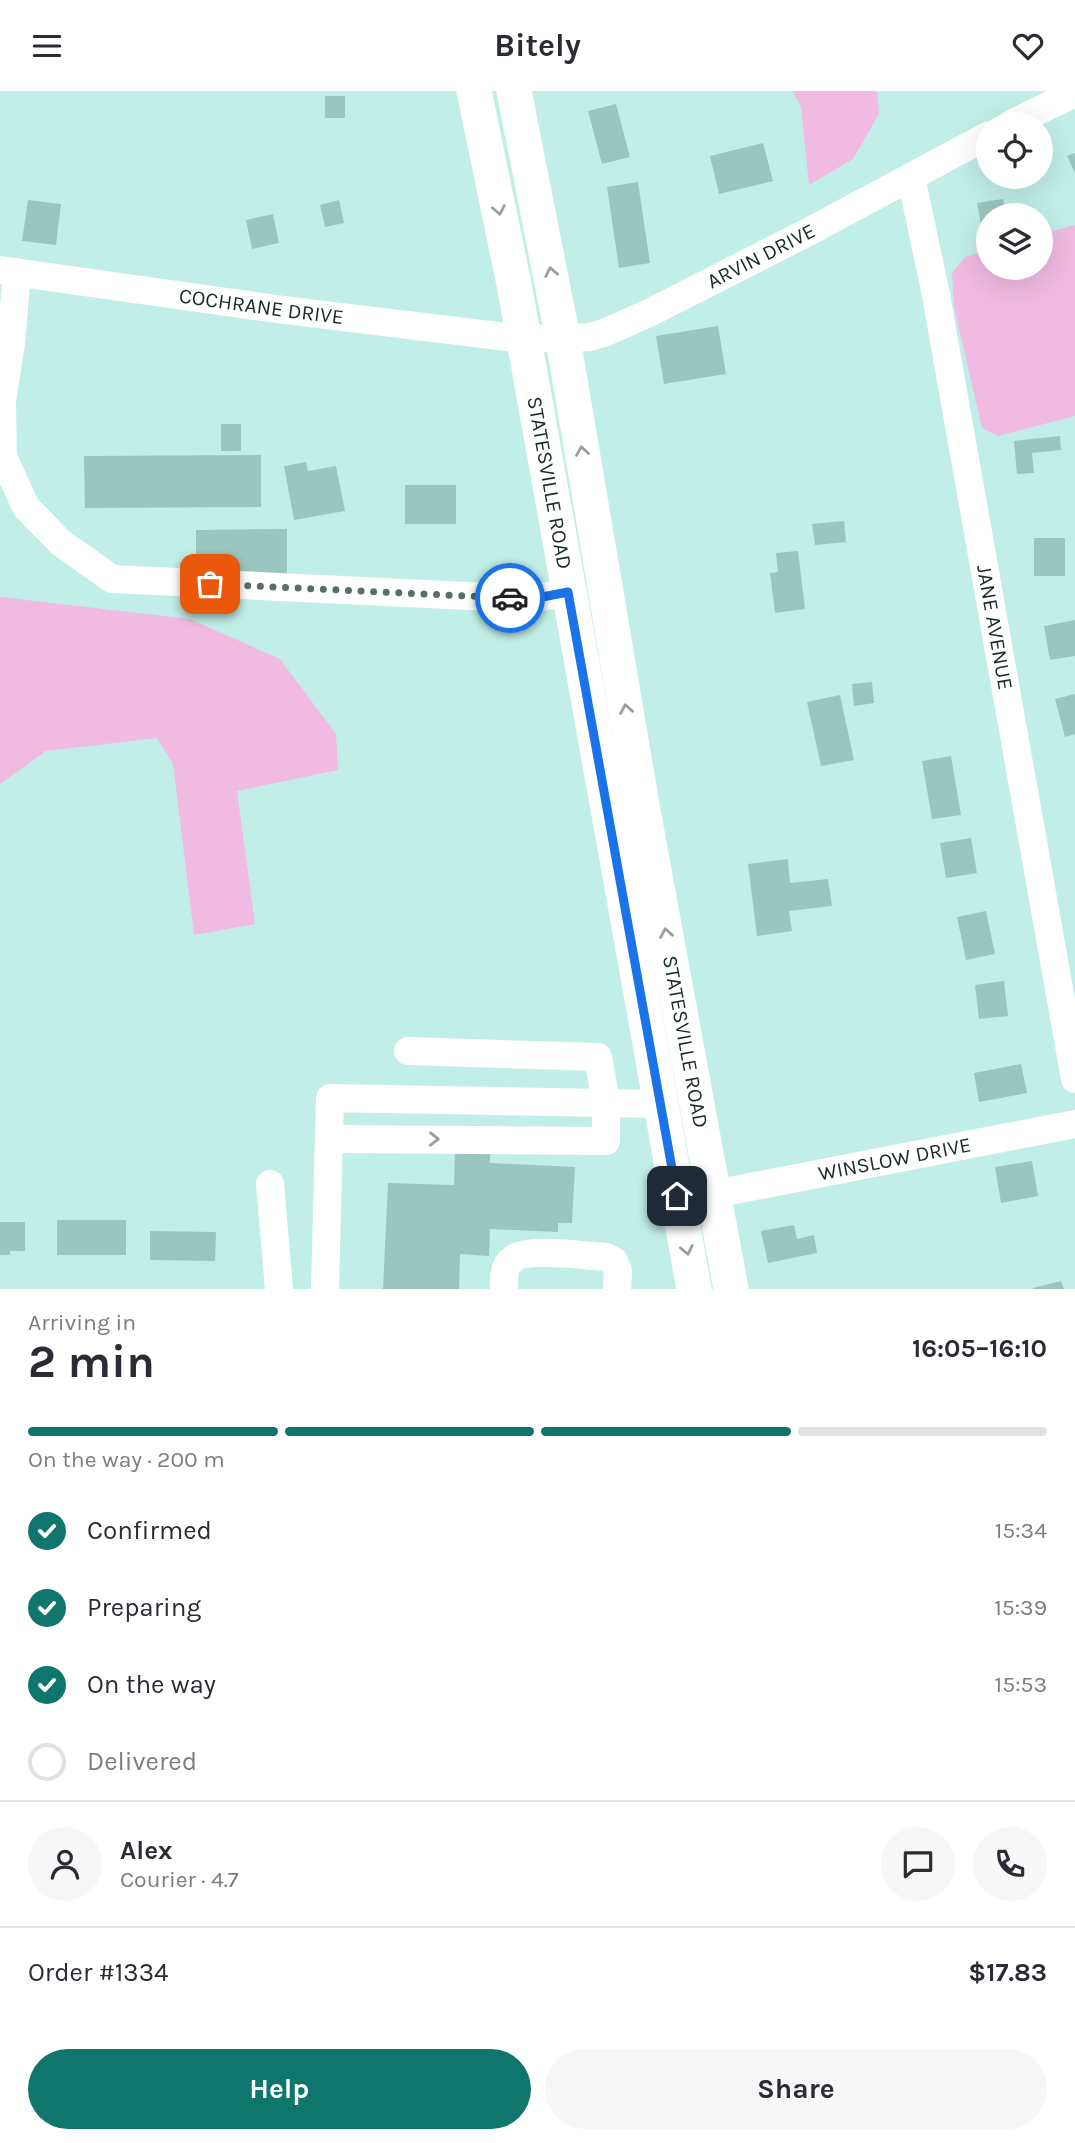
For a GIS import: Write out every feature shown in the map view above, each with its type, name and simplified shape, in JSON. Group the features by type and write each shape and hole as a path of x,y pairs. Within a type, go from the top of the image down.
{"main road":[{"name":"STATESVILLE ROAD","path":"474,91 510,265 694,1289"},
{"name":"STATESVILLE ROAD","path":"514,91 563,339 641,797 731,1289"}],"street":[{"path":"1036,112 1075,93"},
{"name":"ARVIN DRIVE","path":"523,339 563,339 598,334 649,313 976,142"},
{"name":"JANE AVENUE","path":"911,177 935,291 1075,1079"},
{"name":"COCHRANE DRIVE","path":"8,271 523,339"},
{"path":"8,271 11,343 2,401 3,457 26,507 60,542 112,579 532,599 568,592"},
{"path":"329,1139 606,1142 606,1103 598,1056 408,1051"},
{"path":"324,1289 330,1098 660,1104"},
{"name":"WINSLOW DRIVE","path":"714,1193 1075,1124"},
{"path":"270,1184 279,1289"},
{"path":"504,1289 504,1271 511,1260 523,1253 606,1257 614,1261 618,1271 617,1289"}],"shaded area":[{"path":"792,91 877,91 879,114 853,159 809,185 801,107"},
{"path":"1075,225 1075,416 998,436 982,428 954,307 952,273 965,257 976,254 976,280 1053,280 1053,231"},
{"path":"0,597 190,619 280,659 336,734 338,770 237,791 255,924 194,935 173,764 157,738 46,751 0,784"}],"building":[{"path":"325,96 345,96 345,118 325,118"},
{"path":"616,104 630,157 602,164 588,111"},
{"path":"763,143 773,181 719,194 710,156"},
{"path":"1075,153 1075,173 1067,156"},
{"path":"638,182 650,263 619,268 607,187"},
{"path":"1003,199 1004,203 977,203"},
{"path":"28,200 61,204 56,245 22,241"},
{"path":"339,200 344,223 325,227 320,205"},
{"path":"273,214 279,243 252,249 246,220"},
{"path":"718,326 726,374 664,384 656,336"},
{"path":"221,424 241,424 241,451 221,451"},
{"path":"1060,436 1061,450 1032,453 1034,473 1017,474 1014,441"},
{"path":"261,455 261,507 85,508 84,456"},
{"path":"306,462 308,471 336,466 345,511 294,520 284,466"},
{"path":"405,485 456,485 456,524 405,524"},
{"path":"844,521 846,542 815,545 812,524"},
{"path":"287,529 287,579 196,580 196,530"},
{"path":"1034,538 1065,538 1065,576 1034,576"},
{"path":"798,551 805,609 775,613 770,573 778,572 776,553"},
{"path":"1075,620 1075,656 1050,660 1044,626"},
{"path":"872,682 874,703 854,706 852,684"},
{"path":"1075,694 1075,734 1065,737 1055,699"},
{"path":"840,695 854,760 821,766 807,702"},
{"path":"951,756 961,815 932,819 922,761"},
{"path":"971,838 977,873 946,878 940,843"},
{"path":"788,859 790,883 828,879 832,906 789,911 792,931 757,936 748,864"},
{"path":"986,911 995,954 966,960 957,917"},
{"path":"1004,981 1008,1016 979,1019 975,985"},
{"path":"1021,1064 1027,1093 979,1102 974,1073"},
{"path":"455,1150 490,1151 490,1163 575,1167 572,1223 558,1223 558,1232 490,1229 489,1256 460,1254 459,1289 383,1289 388,1183 454,1185"},
{"path":"1032,1161 1038,1196 1001,1203 995,1167"},
{"path":"57,1220 126,1220 126,1255 57,1255"},
{"path":"0,1222 25,1222 25,1251 10,1251 10,1255 0,1255"},
{"path":"794,1225 797,1239 814,1235 817,1253 768,1263 761,1231"},
{"path":"150,1231 216,1232 215,1261 150,1260"},
{"path":"1061,1281 1064,1289 1033,1289 1033,1288"}],"way so far":[{"path":"210,584 510,598"}],"route":[{"path":"510,598 532,599 568,592 677,1196"}]}
